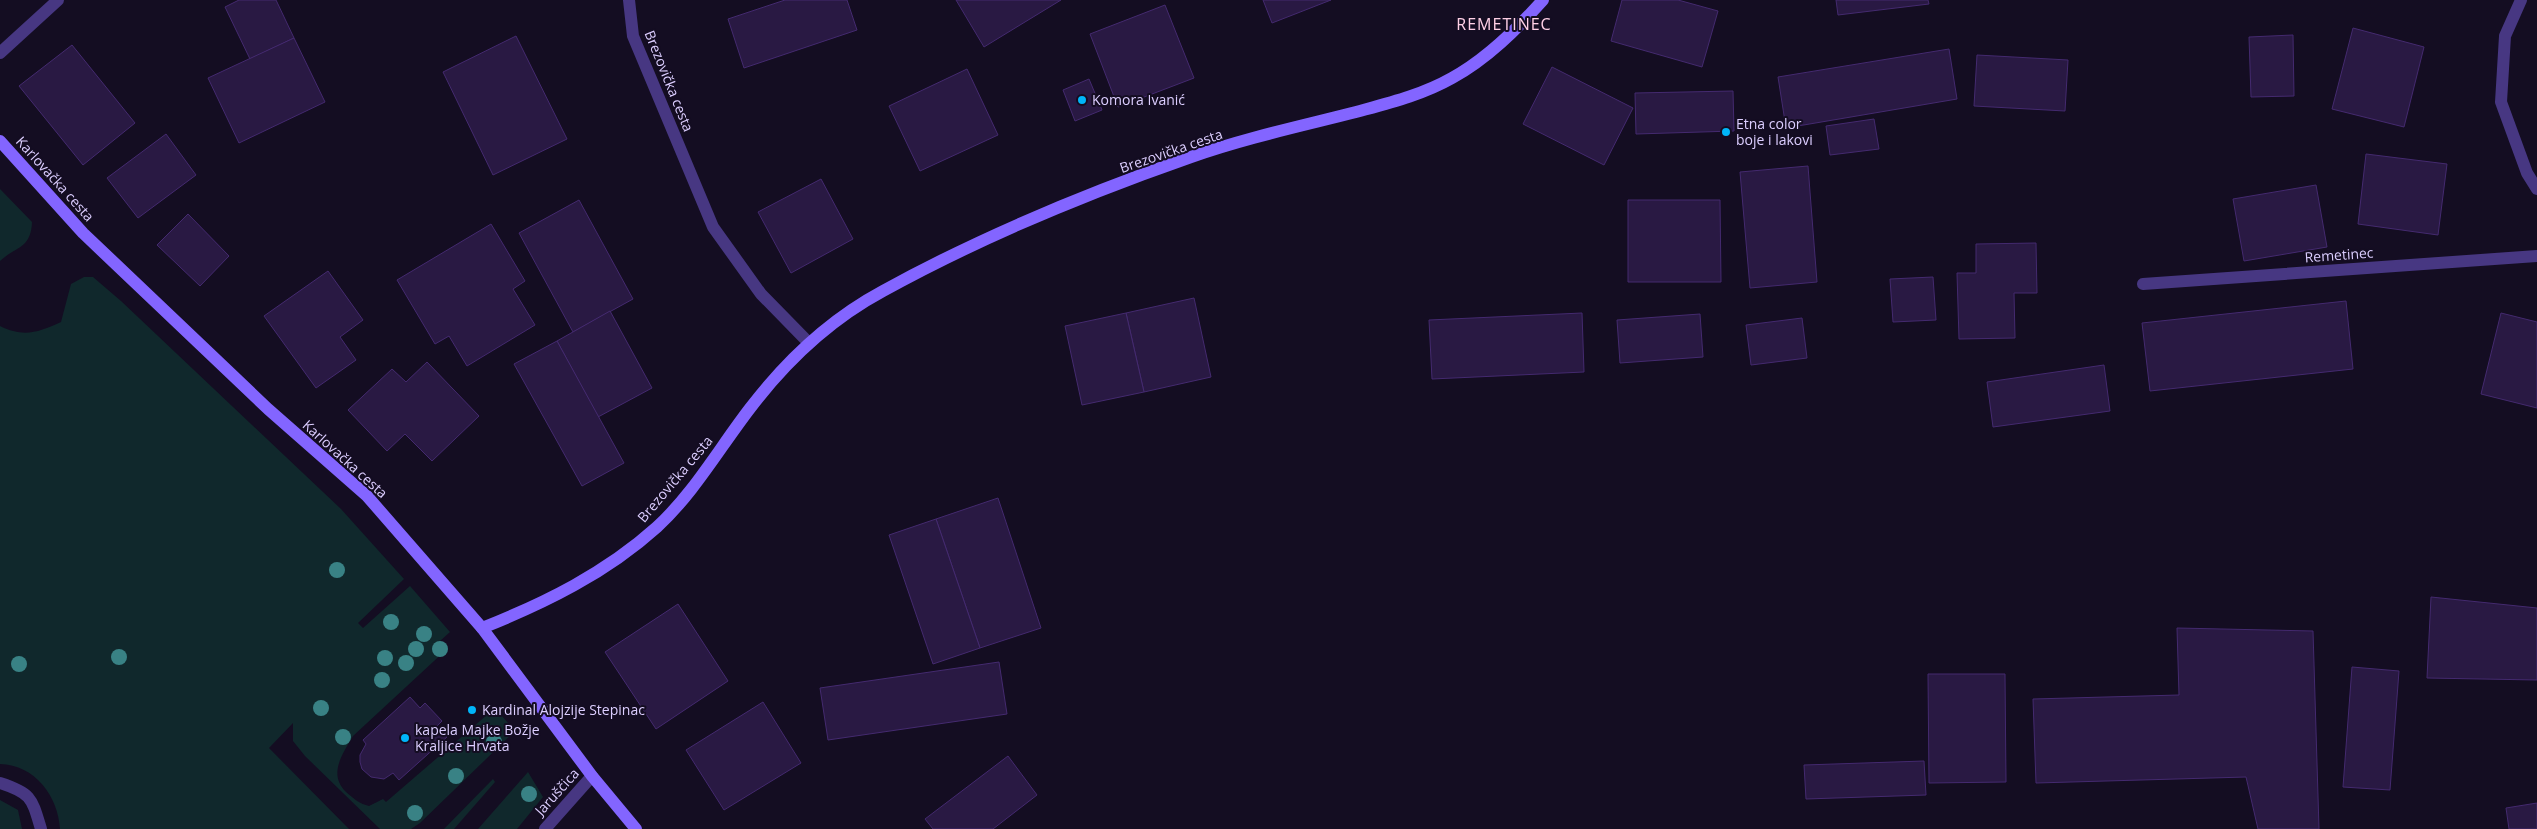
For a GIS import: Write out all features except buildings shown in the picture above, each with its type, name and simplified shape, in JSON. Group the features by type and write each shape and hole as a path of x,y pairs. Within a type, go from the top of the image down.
{"main road":[{"name":"Brezovička cesta","path":"482,628 524,611 598,572 659,525 706,469 779,372 808,342 880,292 1000,231 1193,156 1406,98 1452,79 1486,55 1522,24 1543,0"},
{"name":"Karlovačka cesta","path":"0,141 83,233 268,409 366,496 482,628 592,776 636,829"}],"street":[{"path":"0,52 58,0"},
{"name":"Brezovička cesta","path":"629,0 633,36 712,226 761,294 808,342"},
{"path":"2520,0 2505,36 2501,102 2527,173 2537,189"},
{"name":"Remetinec","path":"2143,284 2537,256"},
{"name":"Jaruščica","path":"545,829 592,776"},
{"path":"0,782 15,787 33,801 41,829"}],"green space":[{"path":"0,189 32,222 31,231 26,242 0,261"},
{"path":"84,277 93,277 121,301 341,509 404,579 358,623 363,628 410,586 450,632 440,641 447,649 353,736 341,757 337,771 341,785 346,792 357,801 369,806 383,799 386,802 495,708 515,731 420,823 411,829 380,829 305,756 293,741 293,723 269,748 349,829 60,829 55,805 42,784 24,770 0,764 0,326 24,333 46,329 61,322 71,284"},
{"path":"528,772 543,797 517,829 478,829"},
{"path":"493,779 495,782 454,829 444,829"},
{"path":"0,800 18,810 22,829 0,829"}],"place":[{"name":"Komora Ivanić","path":"1082,100"},
{"name":"Etna color boje i lakovi","path":"1726,132"},
{"name":"Kardinal Alojzije Stepinac","path":"472,710"},
{"name":"kapela Majke Božje Kraljice Hrvata","path":"405,738"}],"district":[{"name":"REMETINEC","path":"1504,24"}]}
